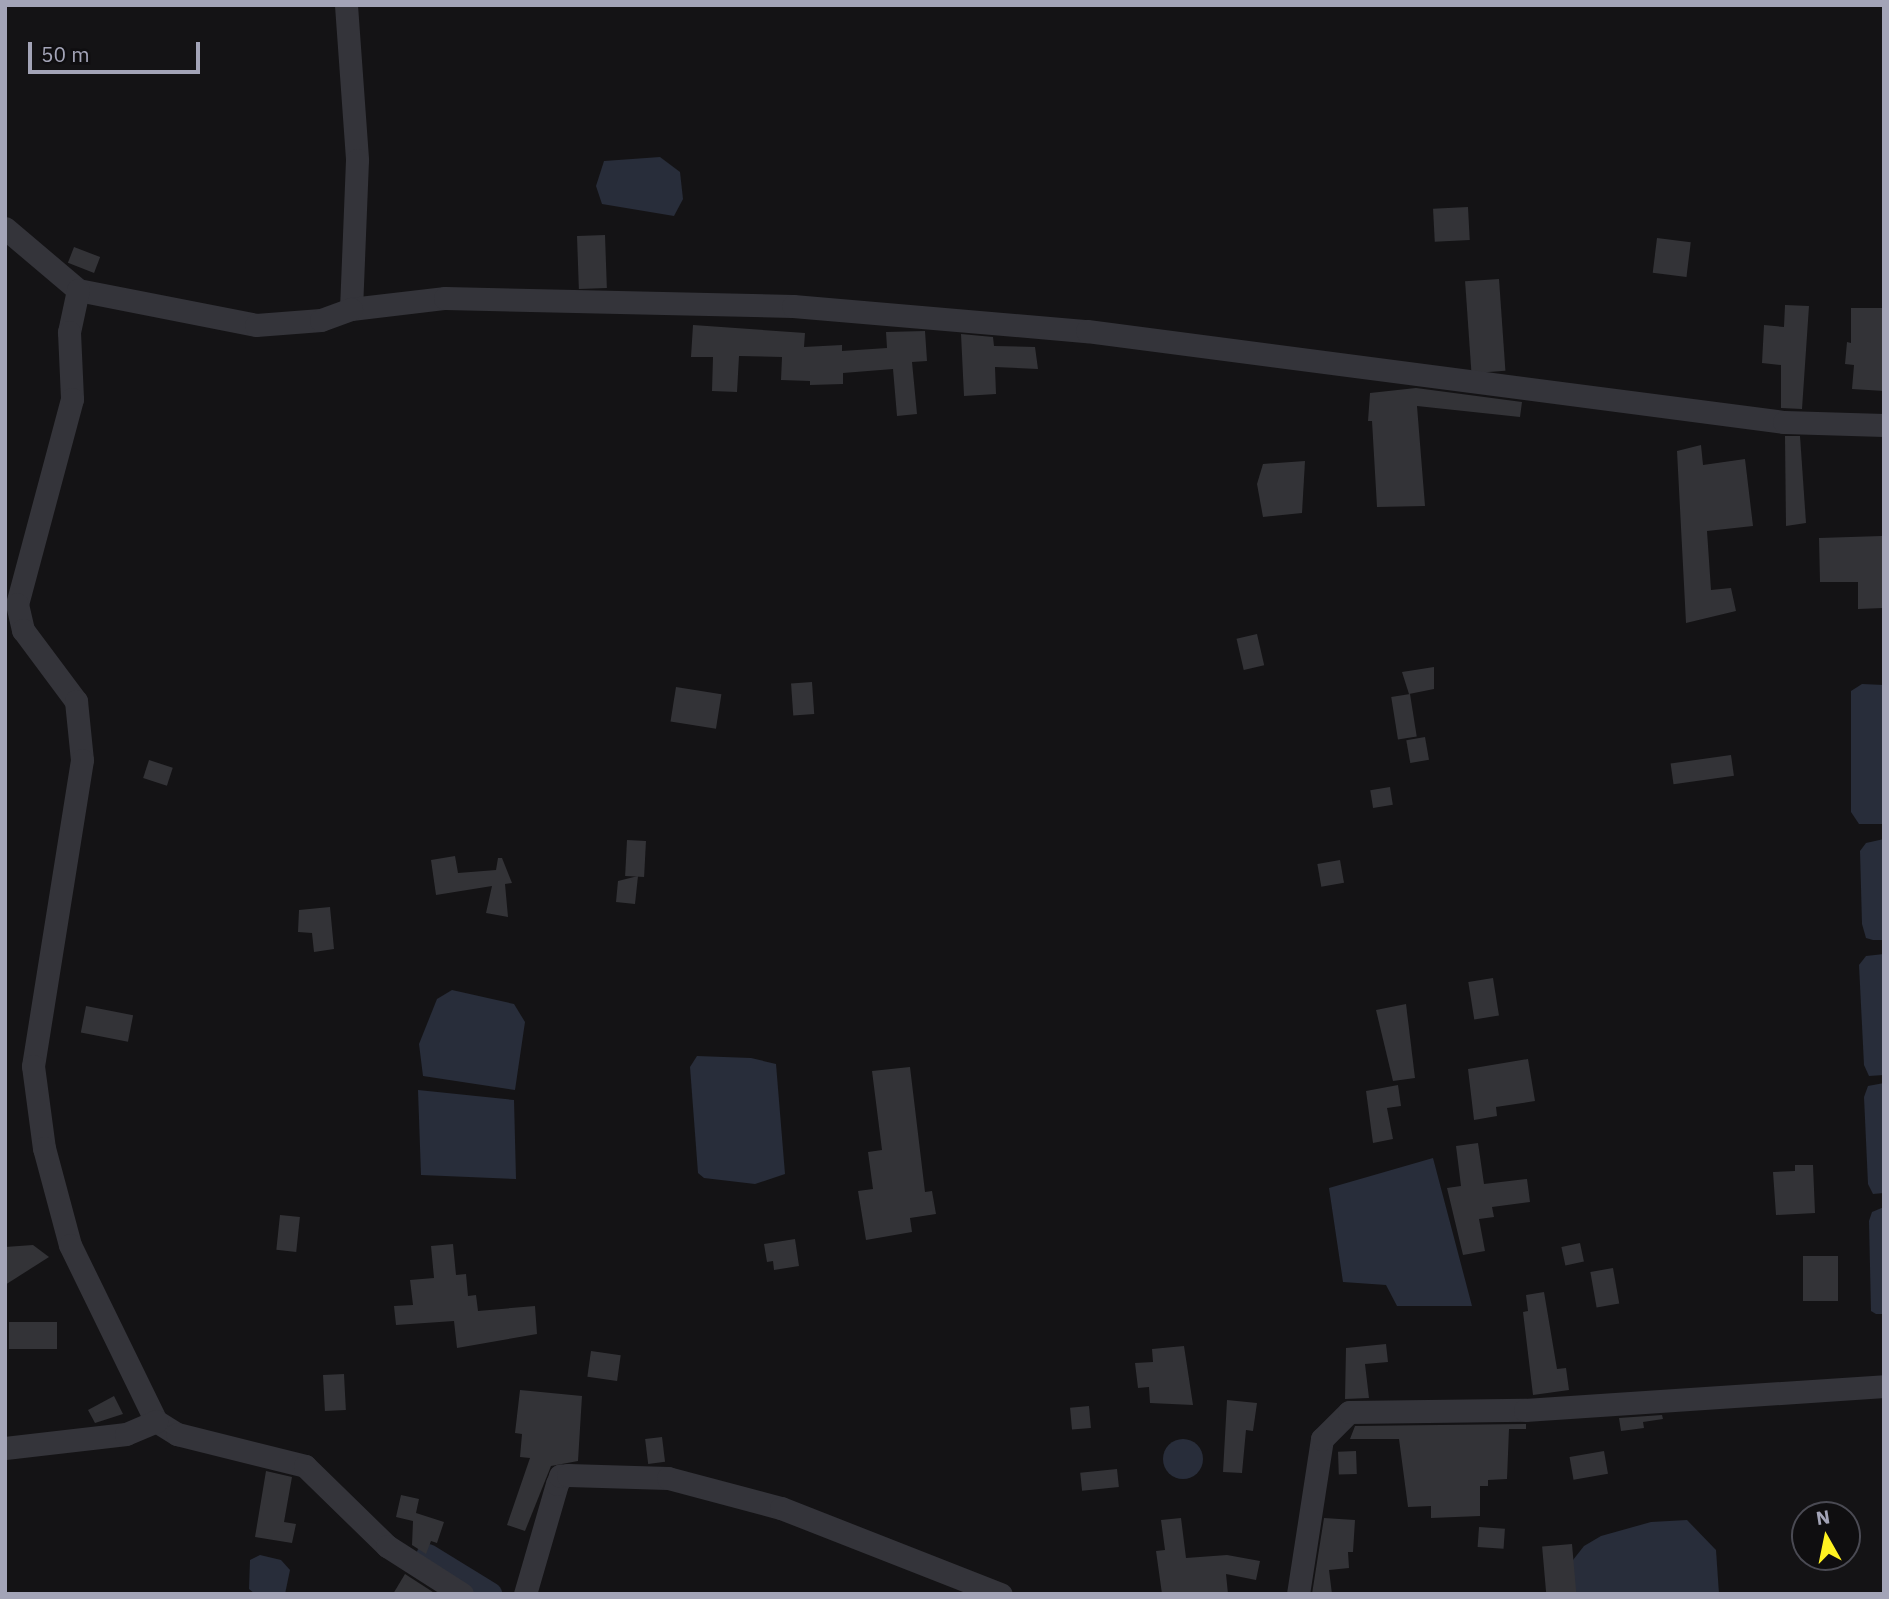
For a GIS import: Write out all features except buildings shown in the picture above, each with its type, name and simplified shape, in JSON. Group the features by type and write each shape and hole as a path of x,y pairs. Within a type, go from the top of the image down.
{"street":[{"path":"346,5 357,160 351,309"},
{"path":"5,228 78,290 256,325 321,320 351,309 446,298 793,306 1087,331 1784,422 1884,425"},
{"path":"78,290 69,332 72,399 17,604 23,630 76,701 82,761 33,1066 44,1147 70,1245 156,1421 177,1434 305,1466 387,1546 462,1594"},
{"path":"1298,1594 1322,1439 1349,1412 1525,1410 1884,1386"},
{"path":"5,1448 126,1434 156,1421"},
{"path":"525,1594 557,1484 560,1476 568,1475 668,1478 781,1508 1001,1594"}],"water":[{"path":"660,157 680,172 683,199 674,216 602,204 596,186 604,161"},
{"path":"1862,684 1884,685 1884,824 1859,824 1851,812 1851,691"},
{"path":"1884,839 1884,940 1873,940 1866,938 1862,924 1860,851 1866,843"},
{"path":"1884,954 1884,1075 1869,1076 1864,1065 1859,965 1866,956"},
{"path":"452,990 514,1004 525,1022 515,1090 423,1076 419,1044 437,999"},
{"path":"697,1056 751,1058 776,1064 785,1174 755,1184 704,1178 698,1173 690,1067"},
{"path":"1884,1083 1884,1193 1873,1194 1868,1184 1864,1097 1868,1086"},
{"path":"418,1090 514,1100 516,1179 421,1175"},
{"path":"1433,1158 1472,1306 1397,1306 1386,1285 1343,1282 1329,1188"},
{"path":"1884,1207 1884,1314 1876,1314 1871,1311 1869,1221 1872,1212"},
{"path":"1183,1439 1191,1440 1197,1445 1202,1451 1202,1467 1197,1473 1191,1478 1183,1479 1175,1478 1169,1473 1164,1467 1163,1459 1164,1451 1169,1445 1175,1440"},
{"path":"1687,1520 1716,1550 1719,1594 1573,1594 1573,1560 1584,1546 1601,1536 1651,1522"},
{"path":"260,1555 281,1560 290,1570 285,1594 255,1594 249,1589 250,1560"}],"waterway":[{"path":"428,1556 490,1594"}]}
